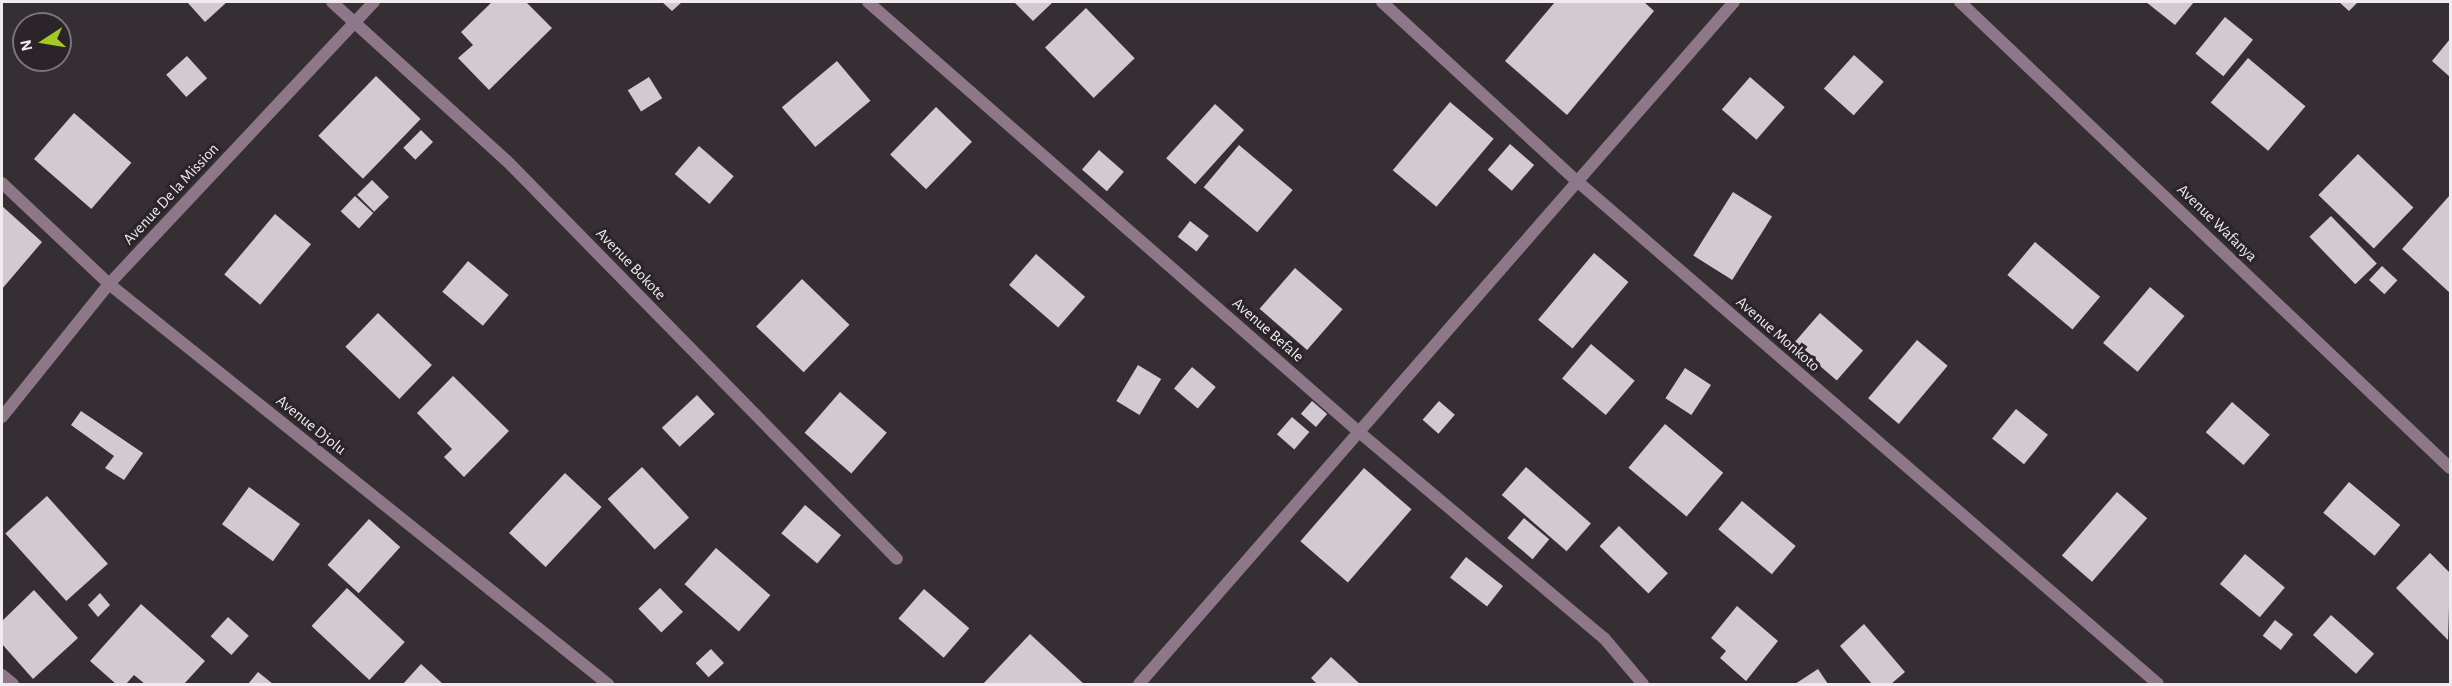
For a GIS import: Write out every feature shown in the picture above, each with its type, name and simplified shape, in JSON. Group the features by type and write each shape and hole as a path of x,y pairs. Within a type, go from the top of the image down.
{"street":[{"name":"Avenue Bokote","path":"332,2 352,24 507,161 897,559"},
{"name":"Avenue De la Mission","path":"2,417 109,284 374,2"},
{"name":"Avenue Befale","path":"868,2 1359,432 1604,638 1643,684"},
{"name":"Avenue Monkoto","path":"1382,2 1577,181 2158,684"},
{"path":"1138,684 1734,2"},
{"name":"Avenue Wafanya","path":"1960,2 2451,468"},
{"name":"Avenue Djolu","path":"2,183 109,284 608,684"},
{"path":"2,675 13,684"}],"building":[{"path":"187,2 227,2 205,22"},
{"path":"492,2 526,2 552,28 489,90 458,58 473,45 461,32"},
{"path":"662,2 682,2 672,11"},
{"path":"1014,2 1053,2 1033,21"},
{"path":"1555,2 1644,2 1654,11 1567,115 1505,61"},
{"path":"2146,2 2194,2 2175,25"},
{"path":"2339,2 2358,2 2349,11"},
{"path":"1086,8 1135,58 1094,98 1045,48"},
{"path":"2225,17 2253,40 2223,76 2195,54"},
{"path":"2450,39 2450,77 2432,61"},
{"path":"1854,55 1884,82 1854,115 1824,88"},
{"path":"187,56 207,78 186,97 166,75"},
{"path":"2248,58 2305,106 2268,151 2211,102"},
{"path":"837,61 870,101 815,147 782,107"},
{"path":"376,76 421,119 363,179 318,136"},
{"path":"649,77 662,98 641,111 628,90"},
{"path":"1750,77 1785,107 1757,140 1722,109"},
{"path":"1450,102 1494,139 1436,207 1393,170"},
{"path":"1215,104 1244,130 1195,184 1166,158"},
{"path":"936,107 972,142 926,189 890,154"},
{"path":"74,113 131,163 91,209 34,159"},
{"path":"421,130 433,142 415,160 403,148"},
{"path":"1510,144 1534,165 1512,191 1488,170"},
{"path":"1239,145 1293,190 1257,232 1204,187"},
{"path":"699,146 734,176 709,204 675,174"},
{"path":"1099,150 1124,172 1107,191 1082,170"},
{"path":"2358,154 2413,207 2374,248 2318,195"},
{"path":"372,180 389,197 374,212 357,195"},
{"path":"1733,192 1772,216 1732,280 1693,256"},
{"path":"2450,195 2450,293 2402,249"},
{"path":"355,196 373,213 359,228 341,211"},
{"path":"2,206 42,242 2,289"},
{"path":"275,214 311,244 260,305 224,275"},
{"path":"2331,216 2377,263 2355,284 2309,237"},
{"path":"1190,221 1209,236 1197,252 1178,237"},
{"path":"2035,242 2100,297 2072,330 2007,275"},
{"path":"1594,253 1628,282 1573,349 1538,320"},
{"path":"1036,254 1085,297 1058,328 1009,285"},
{"path":"468,261 509,295 483,326 442,292"},
{"path":"2382,266 2397,280 2384,294 2369,280"},
{"path":"1295,268 1343,309 1307,350 1260,309"},
{"path":"802,279 849,325 804,372 756,326"},
{"path":"2150,287 2184,316 2138,372 2103,343"},
{"path":"378,313 432,365 399,399 345,347"},
{"path":"1820,313 1863,350 1837,381 1794,343"},
{"path":"1917,340 1948,366 1899,424 1868,398"},
{"path":"1591,344 1635,381 1606,415 1562,378"},
{"path":"1138,365 1161,379 1140,415 1116,401"},
{"path":"1192,367 1216,387 1198,408 1174,388"},
{"path":"1685,368 1711,385 1691,415 1665,398"},
{"path":"453,376 509,431 464,477 444,457 452,449 417,413"},
{"path":"840,392 887,433 851,473 805,433"},
{"path":"697,395 715,414 680,447 662,428"},
{"path":"1312,401 1327,414 1316,427 1301,414"},
{"path":"1439,401 1455,415 1438,434 1423,420"},
{"path":"2232,402 2270,435 2243,465 2206,432"},
{"path":"2016,409 2048,435 2024,464 1992,439"},
{"path":"81,411 143,453 124,480 105,468 114,456 71,425"},
{"path":"1292,417 1309,432 1294,449 1277,434"},
{"path":"1665,424 1723,473 1687,517 1628,468"},
{"path":"642,467 689,517 655,550 608,499"},
{"path":"1526,467 1591,523 1567,551 1502,495"},
{"path":"1364,468 1412,509 1348,583 1300,541"},
{"path":"565,473 602,507 546,567 509,533"},
{"path":"2349,482 2400,525 2375,556 2323,513"},
{"path":"249,487 300,524 273,561 222,524"},
{"path":"2117,492 2147,518 2092,582 2062,555"},
{"path":"47,496 108,564 66,601 5,533"},
{"path":"1742,501 1796,546 1772,574 1718,529"},
{"path":"805,505 841,535 817,564 781,533"},
{"path":"1524,518 1549,539 1533,559 1507,538"},
{"path":"369,519 400,547 359,593 328,565"},
{"path":"1619,526 1668,573 1648,593 1600,546"},
{"path":"716,548 770,595 739,631 685,584"},
{"path":"2430,553 2450,573 2448,640 2396,588"},
{"path":"2245,554 2285,587 2260,617 2220,584"},
{"path":"1466,557 1503,586 1487,606 1450,577"},
{"path":"347,588 405,642 369,680 312,626"},
{"path":"660,588 683,612 661,633 638,609"},
{"path":"924,589 969,628 944,658 898,618"},
{"path":"34,590 78,638 33,679 2,644 2,621"},
{"path":"100,593 110,605 98,617 88,605"},
{"path":"141,604 205,661 184,684 145,684 134,675 126,684 116,684 90,661"},
{"path":"1737,606 1778,641 1746,681 1720,658 1726,651 1711,638"},
{"path":"2331,615 2374,654 2356,674 2313,635"},
{"path":"228,617 249,636 231,655 211,636"},
{"path":"2275,620 2293,634 2281,650 2263,636"},
{"path":"1864,624 1905,672 1891,684 1872,684 1840,646"},
{"path":"1030,634 1084,684 983,684"},
{"path":"711,649 724,663 709,677 696,663"},
{"path":"1331,657 1360,684 1317,684 1311,678"},
{"path":"421,664 443,684 403,684"},
{"path":"1818,669 1828,684 1795,684"},
{"path":"258,672 273,684 248,684"}]}
